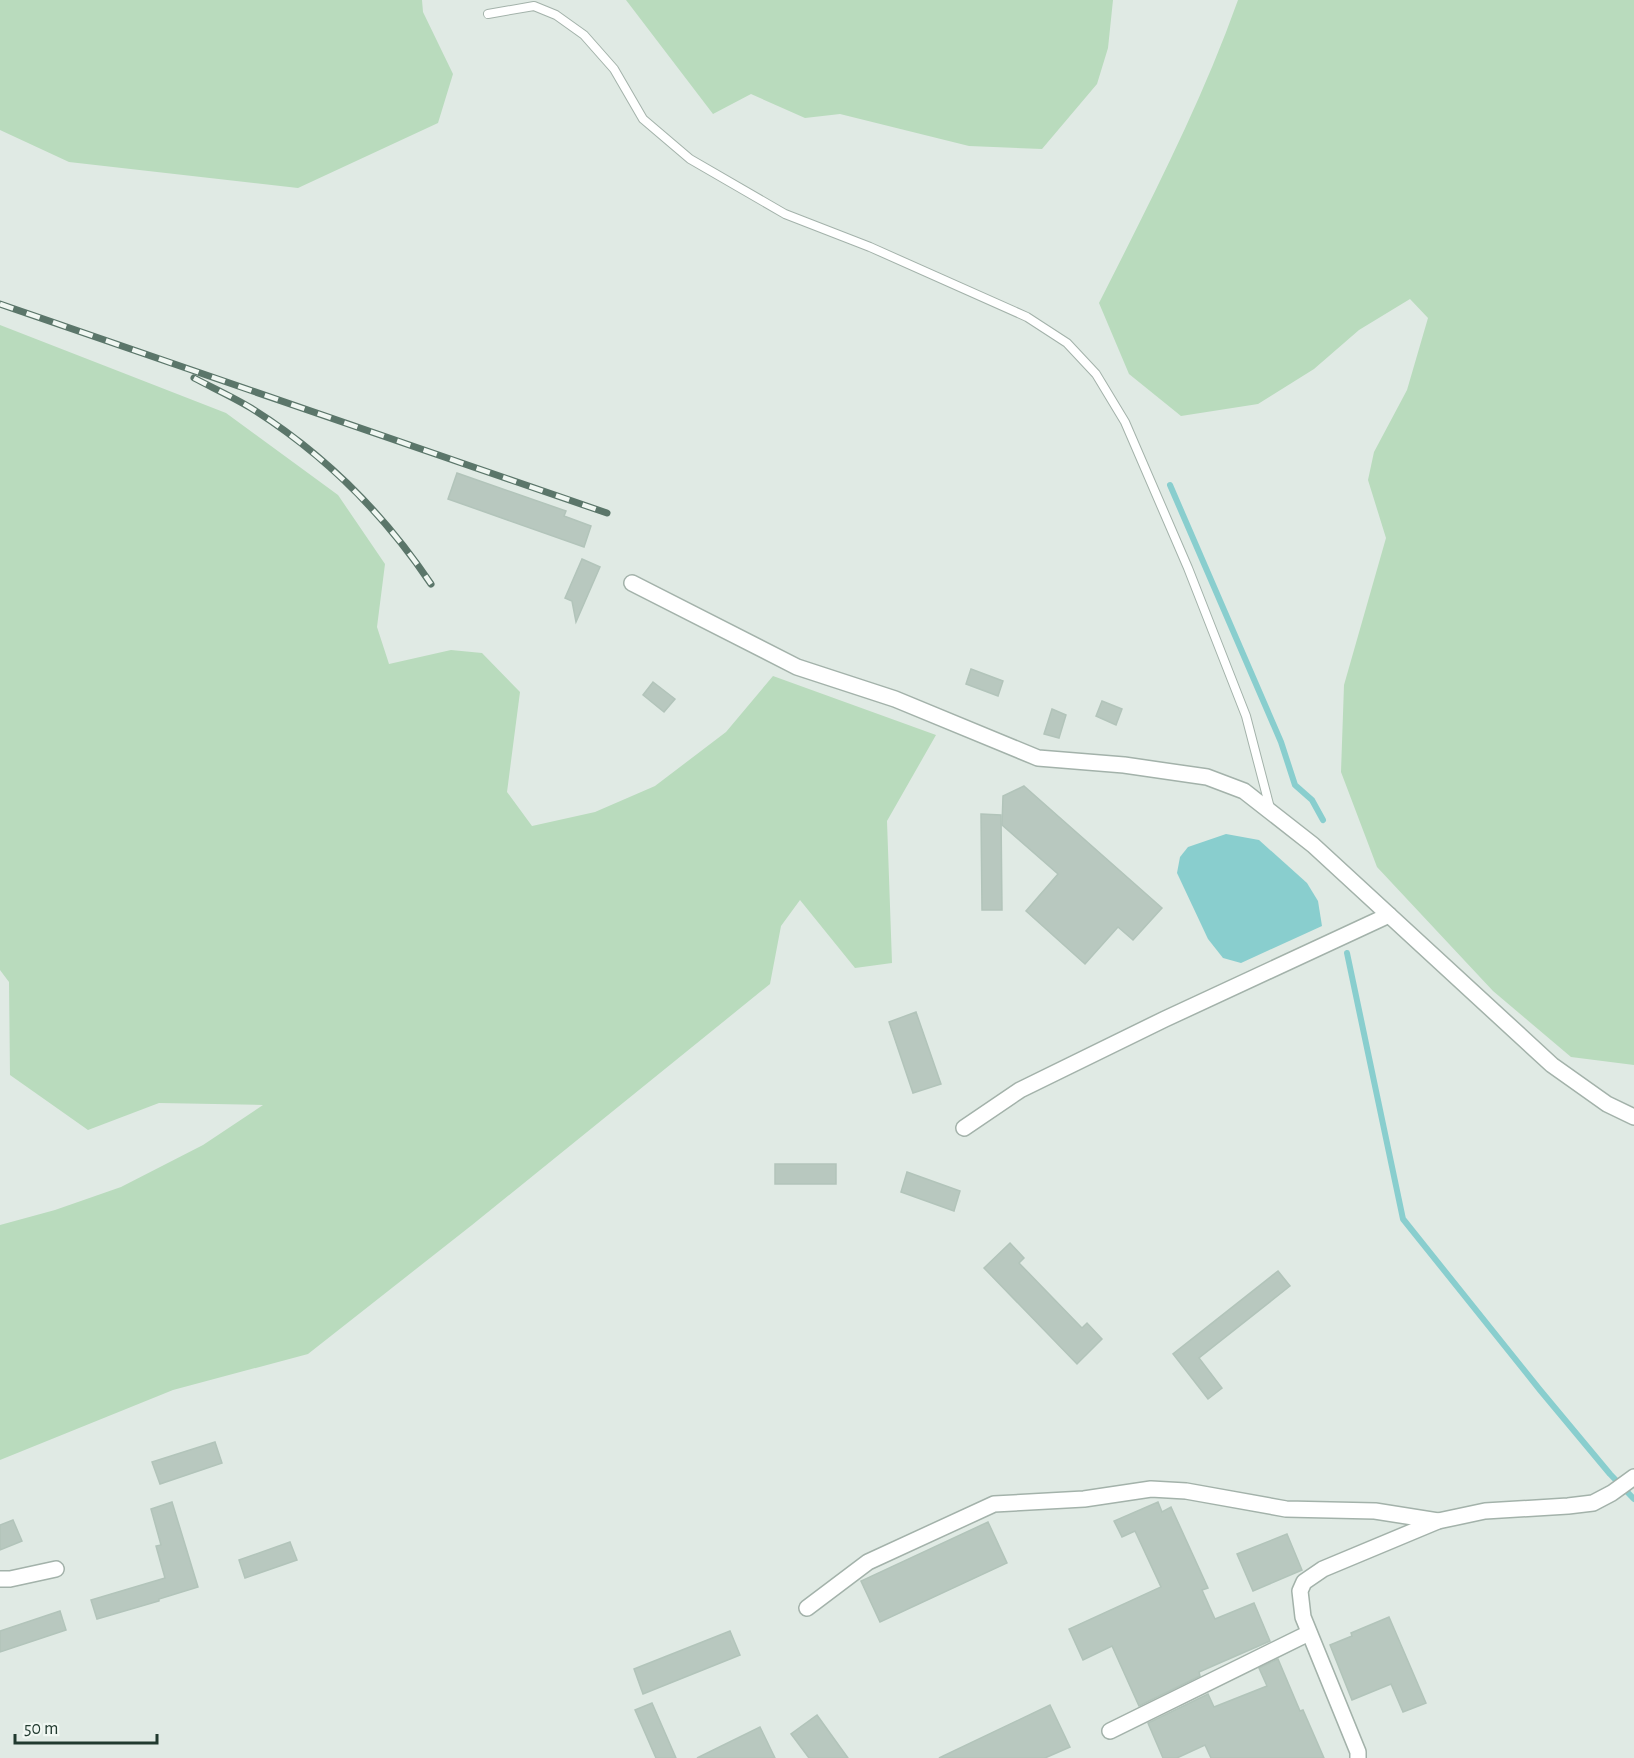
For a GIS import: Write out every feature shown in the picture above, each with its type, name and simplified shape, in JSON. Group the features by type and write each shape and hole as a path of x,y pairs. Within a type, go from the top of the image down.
{"street":[{"path":"632,583 797,667 895,699 1038,758 1124,765 1207,777 1244,791 1313,845 1552,1065 1607,1104 1634,1117"},
{"path":"964,1128 1020,1090 1165,1019 1389,915"},
{"path":"1358,1758 1358,1752 1303,1617 1300,1591 1304,1582 1323,1569 1438,1521 1485,1511 1593,1503 1612,1493 1632,1478"},
{"path":"807,1608 868,1562 994,1504 1084,1499 1151,1489 1186,1491 1286,1509 1375,1510 1438,1521"},
{"path":"0,1579 56,1569"},
{"path":"1110,1731 1309,1632"}],"lane":[{"path":"488,14 534,6 556,15 584,35 614,69 643,119 690,159 785,214 870,247 1027,317 1067,343 1096,374 1129,432 1188,568 1246,716 1271,812"}],"green space":[{"path":"0,0 422,0 423,12 453,74 438,123 298,188 69,162 0,130"},
{"path":"626,0 1113,0 1108,48 1097,84 1042,149 969,146 840,114 805,118 751,94 713,114"},
{"path":"1238,0 1634,0 1634,1065 1571,1057 1493,991 1377,867 1341,772 1344,685 1386,538 1368,480 1374,452 1407,390 1428,318 1410,299 1359,330 1314,369 1258,404 1181,416 1129,374 1099,303 1191,115"},
{"path":"0,325 226,413 338,495 385,564 377,627 389,664 451,650 482,653 520,692 507,792 532,826 595,812 655,786 726,732 773,676 936,735 887,821 892,963 855,968 800,900 781,926 770,984 472,1225 308,1354 173,1390 0,1460 0,1225 55,1210 121,1187 203,1145 263,1105 159,1103 88,1130 10,1075 9,982 0,970"}],"water":[{"path":"1226,834 1259,840 1307,883 1318,901 1322,926 1241,963 1223,958 1208,939 1177,873 1180,857 1188,847"}],"building":[{"path":"457,473 566,511 564,516 591,526 584,547 448,499"},
{"path":"582,559 600,567 576,622 572,601 565,598"},
{"path":"971,669 1003,681 998,696 966,684"},
{"path":"653,682 675,699 664,712 643,695"},
{"path":"1102,701 1122,709 1116,725 1096,716"},
{"path":"1052,709 1066,715 1059,738 1044,734"},
{"path":"1024,786 1162,908 1133,940 1118,927 1085,964 1026,911 1058,874 1002,825 1003,796"},
{"path":"981,814 1001,815 1002,910 982,910"},
{"path":"916,1012 941,1084 913,1093 889,1022"},
{"path":"775,1164 836,1164 836,1184 775,1184"},
{"path":"907,1172 960,1191 954,1211 901,1192"},
{"path":"1010,1243 1024,1258 1019,1263 1082,1328 1087,1323 1102,1339 1077,1364 984,1268"},
{"path":"1278,1271 1290,1286 1199,1358 1222,1388 1208,1399 1173,1354"},
{"path":"215,1442 222,1463 160,1484 152,1462"},
{"path":"172,1502 198,1587 97,1619 91,1600 165,1578 156,1546 161,1545 151,1509"},
{"path":"1158,1502 1162,1512 1171,1507 1208,1588 1202,1590 1215,1619 1254,1603 1270,1641 1199,1672 1200,1676 1139,1706 1112,1646 1083,1660 1069,1629 1161,1587 1135,1531 1122,1537 1114,1521"},
{"path":"13,1520 22,1541 0,1550 0,1525"},
{"path":"988,1522 1007,1563 880,1622 861,1581"},
{"path":"1287,1534 1302,1570 1253,1591 1237,1554"},
{"path":"290,1542 297,1560 245,1578 239,1560"},
{"path":"60,1611 66,1630 0,1652 0,1631"},
{"path":"1389,1617 1426,1703 1403,1712 1391,1684 1352,1700 1330,1645 1352,1636 1351,1633"},
{"path":"730,1631 740,1655 643,1694 634,1669"},
{"path":"1278,1659 1300,1711 1303,1710 1324,1758 1211,1758 1205,1745 1177,1758 1163,1758 1148,1723 1208,1694 1214,1707 1267,1686 1259,1668"},
{"path":"652,1703 676,1758 656,1758 635,1710"},
{"path":"1050,1705 1070,1747 1045,1758 939,1758"},
{"path":"817,1715 848,1758 809,1758 791,1734"},
{"path":"760,1727 775,1758 697,1758"}],"waterway":[{"path":"1170,485 1281,742 1295,785 1312,800 1323,820"},
{"path":"1347,953 1403,1219 1540,1390 1610,1474 1634,1499"}],"railway":[{"path":"0,304 607,513"},
{"path":"194,378 251,408 327,465 393,533 431,584"}]}
